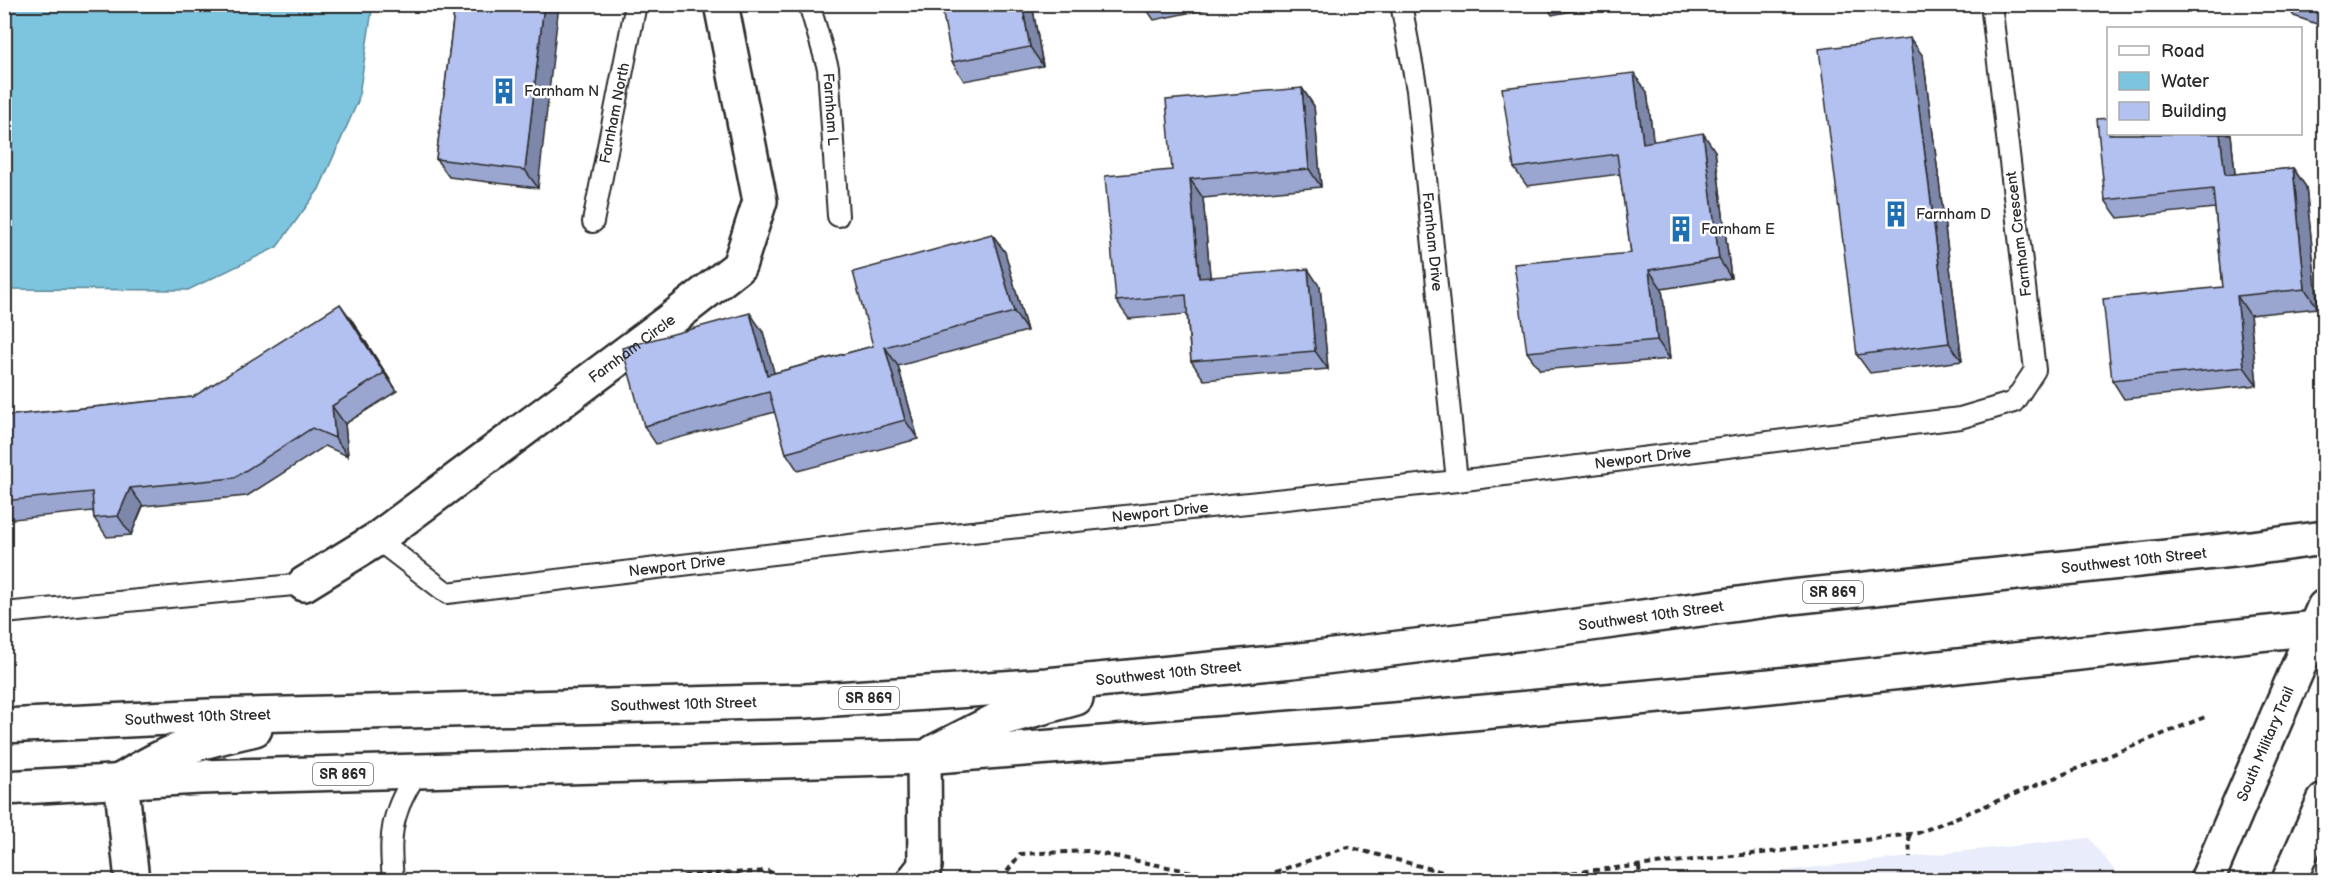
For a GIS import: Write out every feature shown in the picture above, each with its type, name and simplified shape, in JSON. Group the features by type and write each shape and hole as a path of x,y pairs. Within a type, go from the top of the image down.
{"main road":[{"name":"Farnham Circle","path":"304,584 377,539 739,266 760,201 721,4"},
{"name":"Southwest 10th Street","path":"4,726 197,717 805,701 1168,675 1439,644 1782,598 2251,548 2325,538"},
{"name":"SR 869","path":"4,788 120,780 924,757 1407,719 1759,687 2322,621"},
{"name":"South Military Trail","path":"2207,880 2322,621"},
{"path":"914,880 925,866 924,757 998,720 1168,675"},
{"path":"132,880 120,780 150,761 194,743 327,713"},
{"path":"2289,880 2325,801"}],"lane":[{"name":"Farnham North","path":"592,222 636,4"},
{"name":"Farnham L","path":"809,4 828,68 838,216"},
{"name":"Farnham Drive","path":"1401,4 1417,90 1457,481"},
{"name":"Farnham Crescent","path":"1960,418 2013,402 2035,370 1991,4"},
{"name":"Newport Drive","path":"377,539 447,593 858,544 1457,481 1960,418"},
{"path":"4,613 304,584"},
{"path":"393,880 391,856 397,810 417,771"}],"path":[{"path":"1500,880 1909,835 1929,829 2205,717"},
{"path":"1909,835 1910,857"},
{"path":"1275,872 1348,847 1473,880"},
{"path":"1001,880 1020,854 1088,851 1232,880"},
{"path":"1639,866 1640,880"},
{"path":"674,880 681,876 768,871 790,880"}],"shaded area":[{"path":"2089,838 2122,880 1699,880 1910,857"}],"water":[{"path":"370,4 372,10 358,101 319,189 277,247 188,290 5,289 5,5"}],"building":[{"name":"Farnham N","path":"455,4 544,4 525,170 436,159"},
{"path":"941,4 1022,4 1030,47 952,62"},
{"path":"2299,4 2325,4 2325,13"},
{"name":"Farnham D","path":"1910,38 1949,343 1857,355 1819,49"},
{"name":"Farnham E","path":"1634,73 1643,143 1703,133 1719,259 1649,270 1657,340 1527,352 1514,264 1631,253 1617,154 1514,168 1502,88"},
{"path":"1302,88 1309,169 1190,179 1199,278 1308,269 1315,351 1191,361 1186,295 1116,301 1105,176 1172,170 1166,100"},
{"path":"2107,118 2107,135 2220,135 2225,175 2293,168 2305,289 2237,296 2244,367 2112,380 2103,299 2223,287 2213,189 2105,200 2097,119"},
{"path":"992,234 1014,312 885,347 905,420 786,453 769,392 644,426 622,348 750,313 767,375 873,346 853,272"},
{"path":"340,304 384,373 332,406 335,438 312,428 234,478 130,488 118,516 94,518 92,492 4,501 4,416 193,397"}],"place":[{"name":"Farnham N","path":"504,91"},
{"name":"Farnham D","path":"1896,214"},
{"name":"Farnham E","path":"1681,229"}]}
